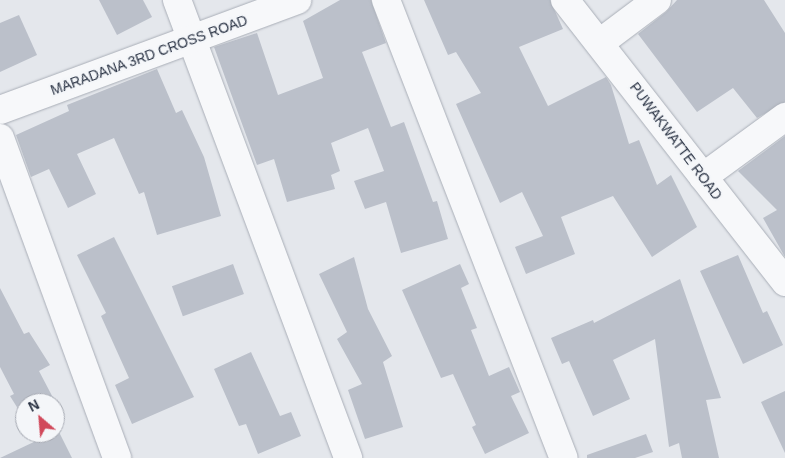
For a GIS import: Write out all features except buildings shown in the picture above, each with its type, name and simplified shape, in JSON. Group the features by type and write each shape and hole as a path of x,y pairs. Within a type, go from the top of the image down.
{"street":[{"path":"177,0 348,458"},
{"name":"MARADANA 3RD CROSS ROAD","path":"0,110 297,0"},
{"path":"386,0 564,458"},
{"name":"PUWAKWATTE ROAD","path":"565,0 601,42 785,282"},
{"path":"601,42 657,0"},
{"path":"703,177 785,117"},
{"path":"0,138 117,458"}]}
